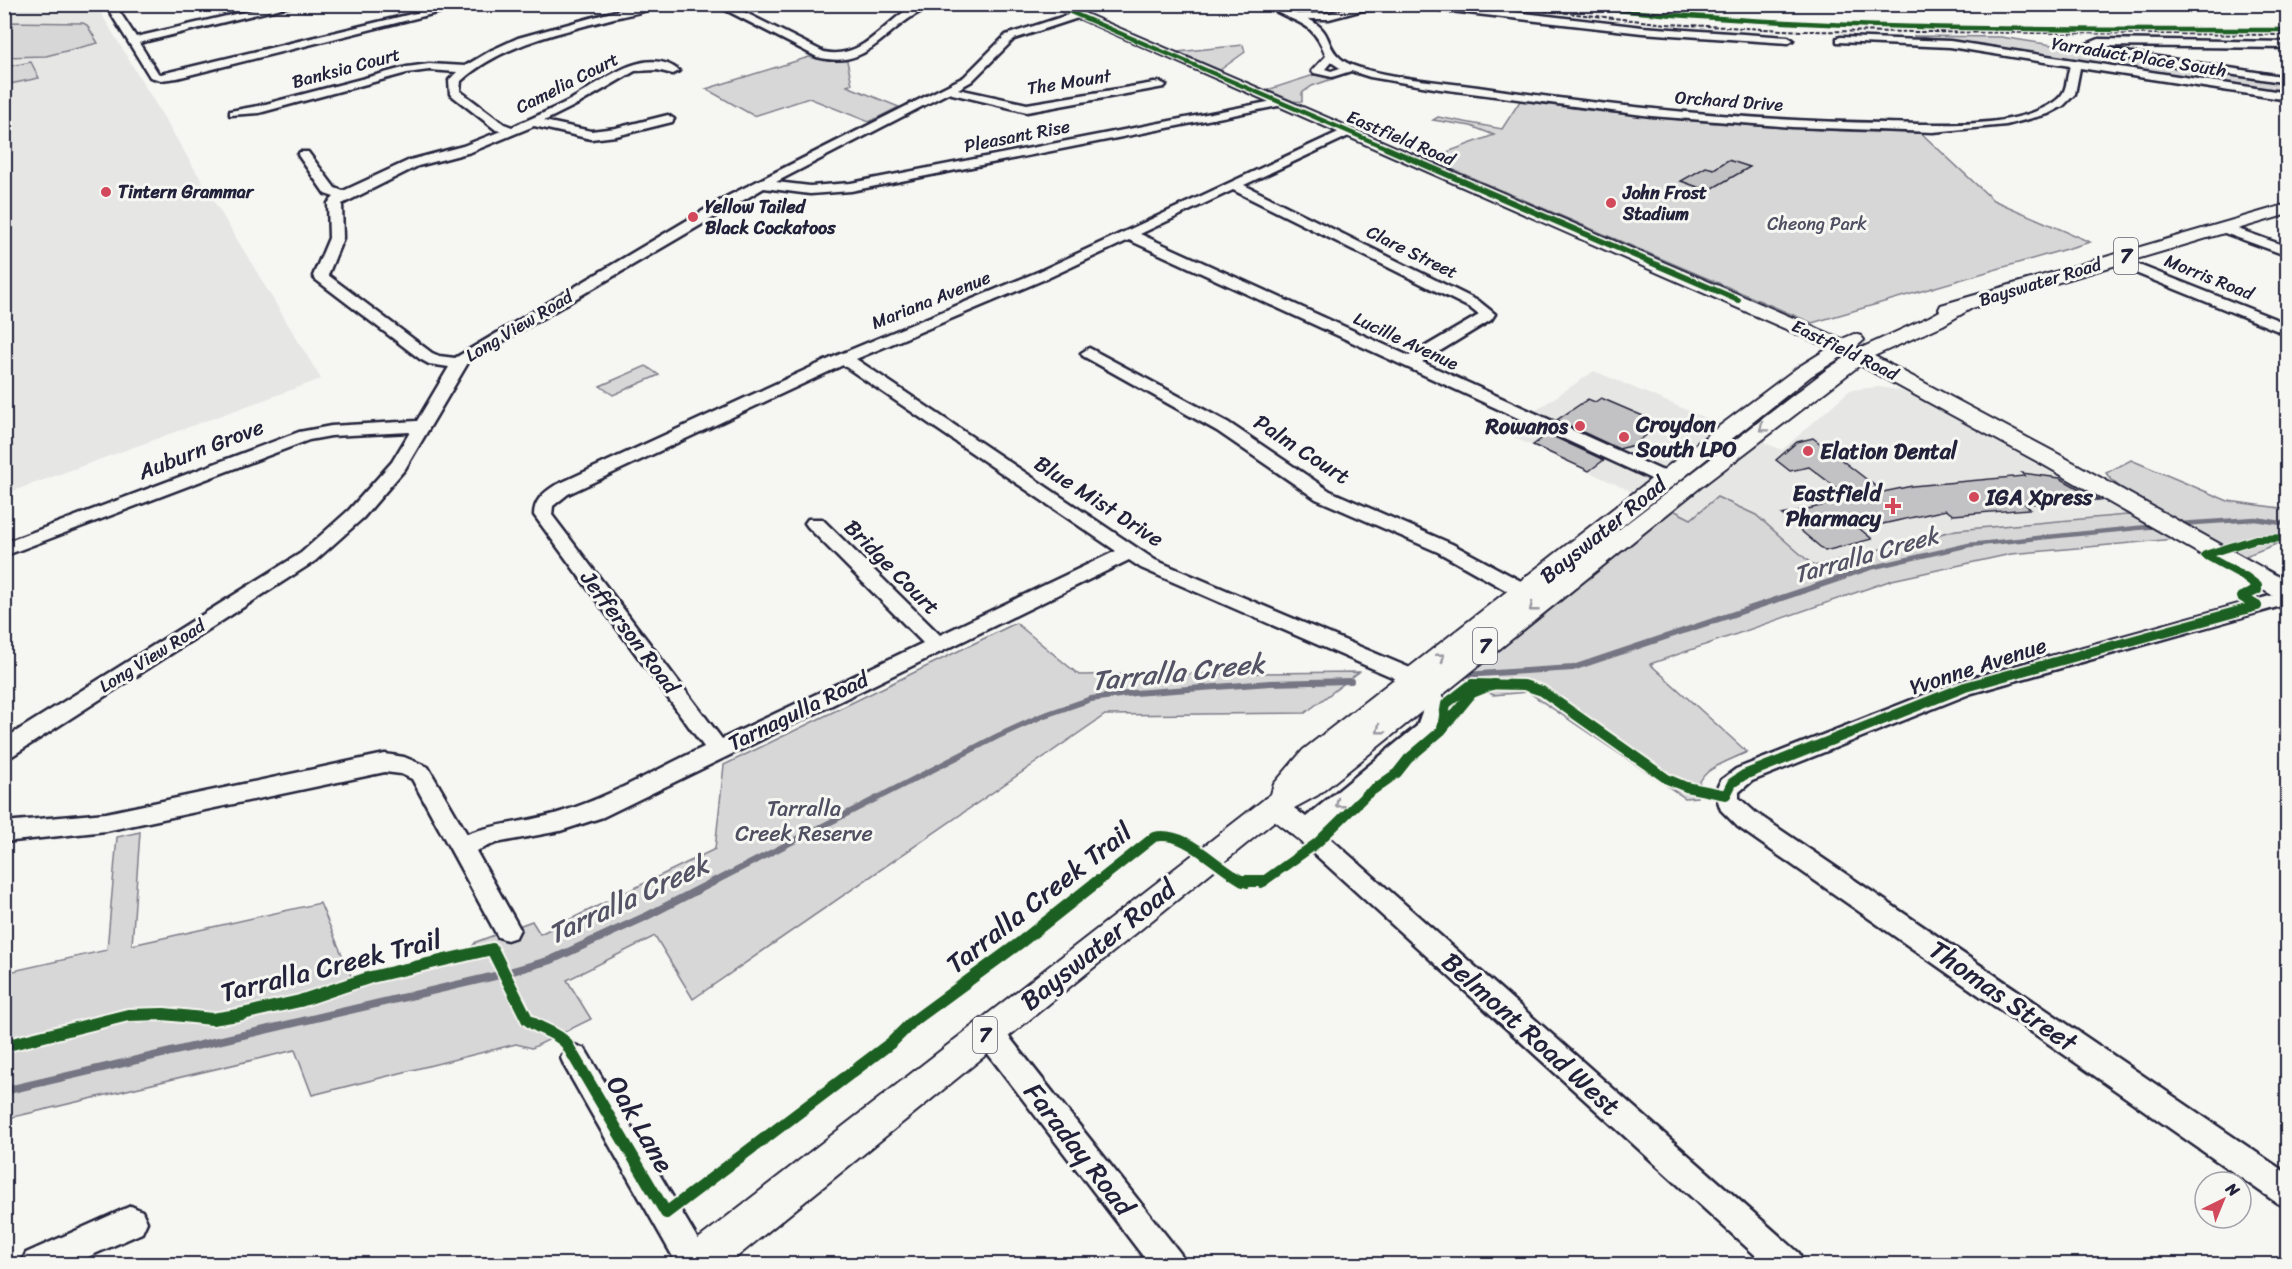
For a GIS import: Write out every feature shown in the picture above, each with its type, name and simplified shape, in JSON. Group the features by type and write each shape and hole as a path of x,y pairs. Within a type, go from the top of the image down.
{"main road":[{"name":"Eastfield Road","path":"1053,4 1842,346 1917,385 2288,595"},
{"name":"Bayswater Road","path":"697,1264 1273,806 1308,788 1525,592 1666,479 1804,372 1842,346 1866,334 1923,314 1965,305 2288,209"},
{"name":"Bayswater Road","path":"1423,683 1833,374 1860,356 1965,305"},
{"path":"1778,318 1832,331 1866,334"},
{"path":"1778,318 1809,339 1804,372"},
{"path":"1911,333 1892,358 1896,367 1917,385"},
{"path":"1833,374 1863,376 1917,385"},
{"path":"1666,479 1694,481"}],"street":[{"path":"134,4 111,7 154,75 162,77 467,4"},
{"path":"133,41 292,4"},
{"path":"513,131 500,127 454,92 455,80 506,46 654,4"},
{"path":"719,4 821,54 832,57 858,52 917,9 934,4"},
{"path":"904,4 917,9"},
{"path":"1270,4 1299,16 1312,25 1324,37 1331,56 1350,68"},
{"path":"1312,25 1329,16 1363,7 1424,5 1642,30 1788,40"},
{"name":"Long View Road","path":"4,750 308,558 356,514 399,465 463,357 761,184 968,79 1010,37 1077,15"},
{"path":"1299,16 1329,16"},
{"name":"Yarraduct Place South","path":"1841,40 1927,41 2288,97"},
{"path":"2288,45 2090,44 2092,48 2103,52 2288,80"},
{"path":"1331,56 1318,71 1332,74 1350,68"},
{"name":"Orchard Drive","path":"1350,68 1371,74 1465,89 1661,114 1774,123 1933,128 1983,126 2048,109 2069,94 2074,84 2073,71 2076,64"},
{"name":"Banksia Court","path":"234,113 259,109 406,70 429,67 468,70"},
{"name":"Camelia Court","path":"344,196 414,163 467,149 513,131 577,101 617,74 650,67 673,71"},
{"name":"The Mount","path":"948,90 1010,105 1034,108 1160,85"},
{"name":"Pleasant Rise","path":"761,184 810,190 850,187 1278,103"},
{"path":"532,122 580,134 602,134 668,119"},
{"name":"Mariana Avenue","path":"543,515 544,504 561,490 844,358 1045,274 1347,132"},
{"path":"303,155 330,191 344,196"},
{"name":"Clare Street","path":"1234,186 1475,305 1487,314 1482,320 1408,363"},
{"path":"344,196 335,202 336,238 320,276 426,357 435,361 459,363"},
{"path":"2224,228 2288,252"},
{"name":"Lucille Avenue","path":"1130,235 1666,479"},
{"name":"Morris Road","path":"2115,260 2288,330"},
{"name":"Palm Court","path":"1089,353 1223,427 1284,471 1323,495 1445,548 1525,592"},
{"name":"Blue Mist Drive","path":"844,358 1128,553 1148,564 1423,683"},
{"name":"Auburn Grove","path":"4,550 294,440 331,431 423,426"},
{"name":"Jefferson Road","path":"543,515 718,750"},
{"name":"Bridge Court","path":"815,523 936,645"},
{"name":"Tarnagulla Road","path":"461,846 494,834 560,822 594,810 1128,553"},
{"name":"Yvonne Avenue","path":"1726,795 1728,787 1744,775 1965,687 2288,595"},
{"path":"1306,831 1427,730 1434,709 1423,683"},
{"path":"4,832 106,822 386,763 411,767 420,773 507,929"},
{"name":"Thomas Street","path":"1726,795 1729,804 1747,820 2288,1192"},
{"name":"Belmont Road West","path":"1273,806 1306,831 1788,1264"},
{"name":"Faraday Road","path":"989,1033 1169,1264"},
{"name":"Oak Lane","path":"575,1058 697,1264"},
{"path":"37,1264 131,1222"}],"shaded area":[{"name":"Tintern Grammar","path":"5,5 96,5 321,379 5,494"},
{"path":"1594,371 1782,450 1850,390 1879,387 1898,390 1913,395 2127,515 1956,530 1814,566 1756,515 1717,498 1691,519 1513,437 1544,416 1535,411"}],"green space":[{"path":"5,22 83,23 87,25 98,43 46,56 5,57"},
{"path":"1913,36 2001,37 2287,82 2287,95"},
{"path":"1243,45 1245,52 1220,70 1178,52"},
{"path":"809,57 826,61 847,61 852,84 847,86 899,107 869,122 809,98 754,116 706,89"},
{"path":"31,62 39,78 5,85 5,67"},
{"path":"1317,74 1332,79 1312,86 1302,93 1302,102 1293,101 1267,90"},
{"name":"Cheong Park","path":"1520,101 1620,114 1720,123 1820,130 1921,133 1993,200 2090,242 1812,323 1428,159 1494,135 1471,126 1433,120 1438,117 1502,129"},
{"path":"646,366 659,375 613,395 600,386"},
{"path":"2131,460 2228,501 2287,509 2287,544 2279,543 2243,557 2169,518 2130,495 2106,473"},
{"path":"1717,497 1756,515 1814,566 1956,530 2127,515 2136,517 2175,539 2011,554 1892,580 1650,664 1747,752 1706,773 1698,787 1697,797 1685,798 1528,692 1493,695 1461,677 1671,509 1691,519"},
{"name":"Tarralla Creek Reserve","path":"1016,623 1079,675 1359,672 1305,713 1105,715 693,999 655,936 567,980 591,1019 532,1048 516,1044 312,1095 295,1050 5,1119 4,973 107,950 117,837 140,832 132,945 320,903 352,978 468,951 476,942 532,921 540,934 715,849 724,765"}],"building":[{"path":"1728,160 1750,167 1706,192 1681,181 1706,167 1714,169"},
{"path":"1601,398 1660,424 1634,445 1619,449 1557,420 1588,399 1595,402"},
{"path":"1548,434 1604,460 1589,471 1533,445"},
{"path":"1813,438 1883,492 1912,486 2025,476 2022,473 2060,478 2099,500 2025,504 2030,509 1953,515 1946,510 1860,529 1872,539 1825,551 1782,515 1851,499 1809,467 1790,471 1776,460 1797,442"}],"waterway":[{"name":"Tarralla Creek","path":"2179,524 2255,519 2288,524"},
{"name":"Tarralla Creek","path":"1840,578 1870,568 1969,545 2157,526"},
{"name":"Tarralla Creek","path":"1464,675 1573,668 1844,577"},
{"name":"Tarralla Creek","path":"712,883 998,736 1042,716 1091,699 1134,693 1270,683 1351,681"},
{"name":"Tarralla Creek","path":"4,1091 495,976 551,960 645,917 715,881"}],"railway":[{"path":"1486,4 1668,24 1803,31 2288,35"}],"cycle path":[{"path":"1052,4 1738,300"},
{"path":"1557,4 1663,16 1775,23 2288,30"},
{"path":"2257,606 2242,597 2257,590 2257,586 2246,577 2205,555 2256,539 2288,538"},
{"path":"1442,728 1446,704 1472,684 1524,685 1542,691 1667,779 1686,787 1726,795 1732,783 1744,775 1965,687 2257,606"},
{"name":"Tarralla Creek Trail","path":"4,1046 128,1015 164,1014 212,1019 238,1015 300,1001 371,977 492,949 527,1019 537,1027 562,1038 566,1043 666,1213 892,1042 912,1022 1021,942 1154,837 1166,834 1179,838 1233,877 1247,883 1261,883 1317,843 1366,795 1397,773 1408,759 1441,731 1472,693 1494,684"}],"place":[{"name":"Tintern Grammar","path":"106,192"},
{"name":"John Frost Stadium","path":"1611,203"},
{"name":"Yellow Tailed Black Cockatoos","path":"693,217"},
{"name":"Rowanos","path":"1580,426"},
{"name":"Croydon South LPO","path":"1624,437"},
{"name":"Elation Dental","path":"1808,451"},
{"name":"IGA Xpress","path":"1974,497"},
{"name":"Eastfield Pharmacy","path":"1893,506"}]}
